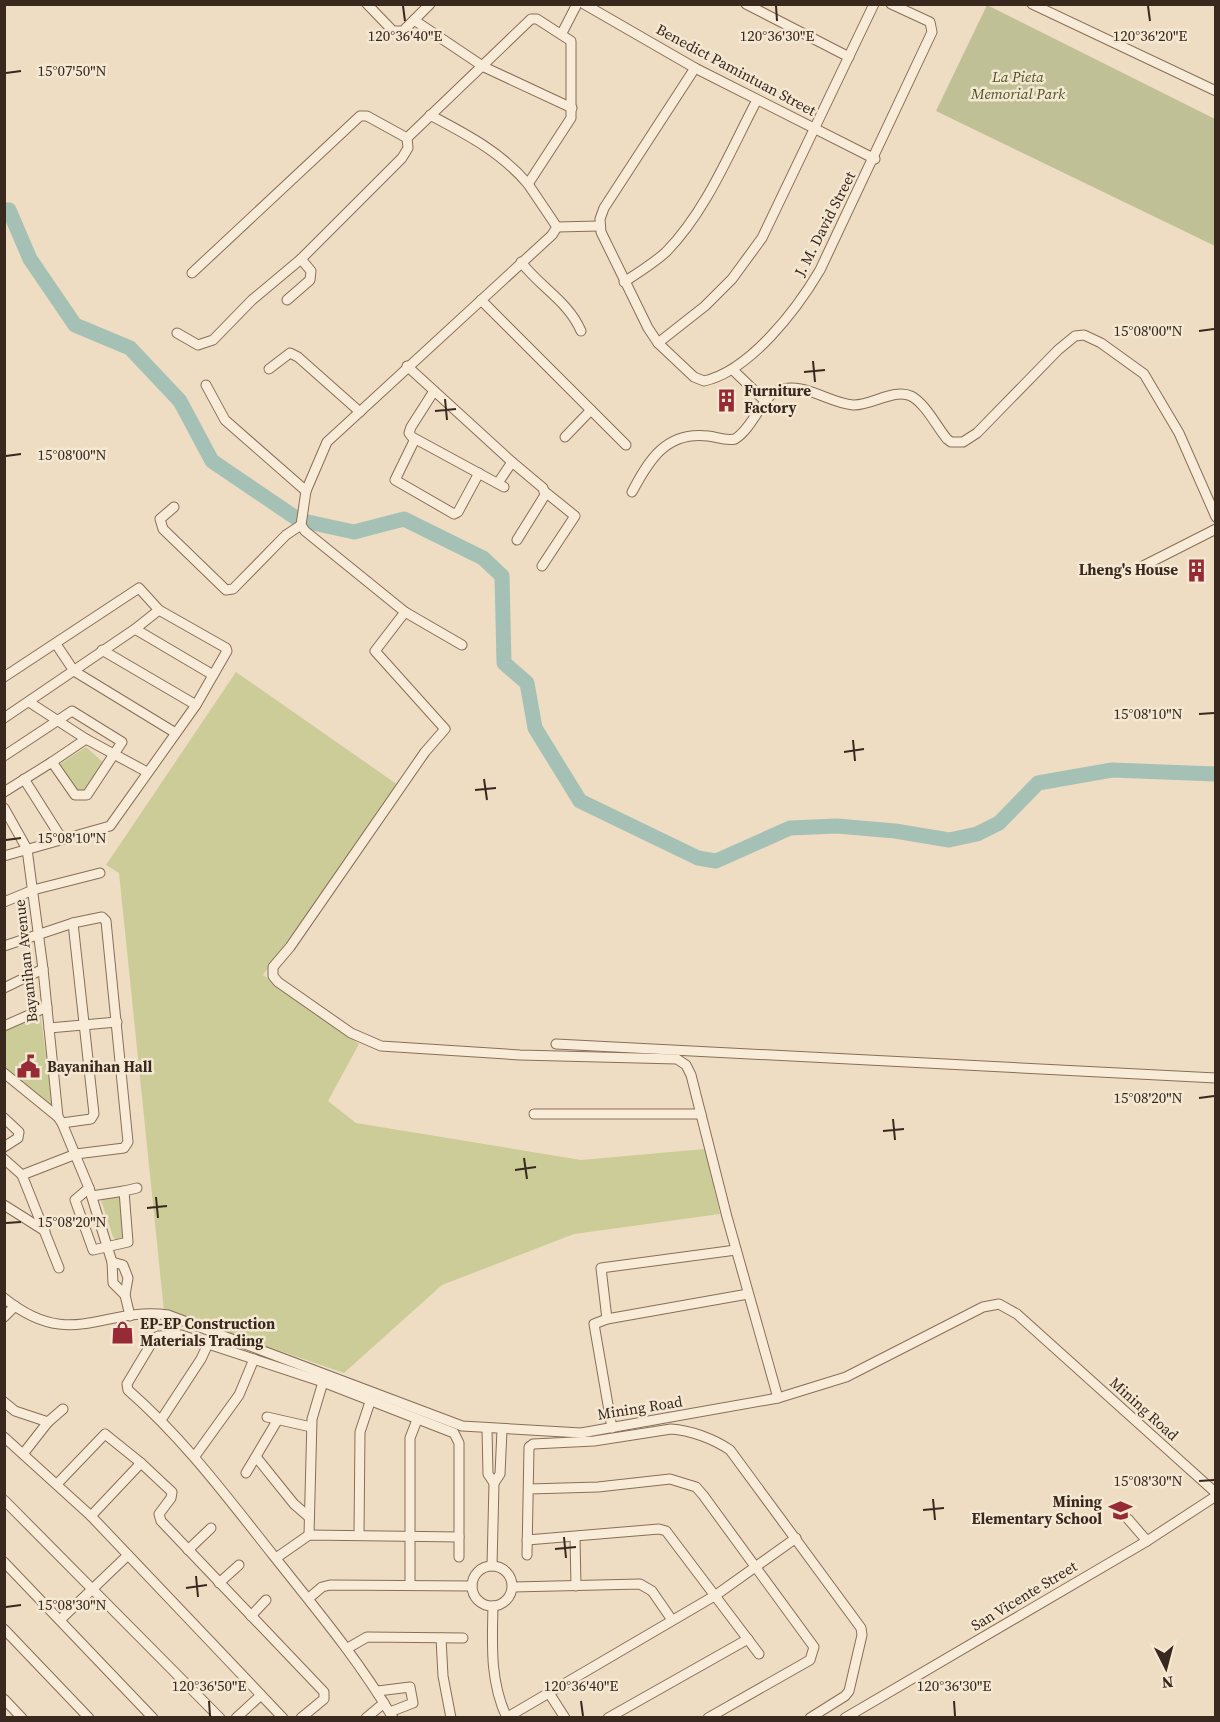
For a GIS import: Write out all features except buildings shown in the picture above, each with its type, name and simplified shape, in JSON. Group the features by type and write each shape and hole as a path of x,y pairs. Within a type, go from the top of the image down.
{"street":[{"path":"367,4 393,31 403,31 430,4"},
{"path":"562,33 577,4"},
{"name":"Benedict Pamintuan Street","path":"584,4 695,68 875,159"},
{"path":"746,4 849,57"},
{"path":"658,344 705,306 748,259 762,238 874,4"},
{"name":"J. M. David Street","path":"599,226 624,282 658,344 694,377 705,381 733,370 784,321 806,294 875,159 927,46 932,27 930,22 891,4"},
{"path":"1032,4 1215,91"},
{"path":"177,333 198,345 213,340 252,300 301,259 407,153 407,138 534,18 562,33 573,46 572,108 567,128 528,184"},
{"path":"414,20 484,67 572,108"},
{"path":"557,227 599,226 604,208 695,68"},
{"path":"624,282 665,252 685,227 703,202 757,100"},
{"path":"430,115 482,143 512,166 528,184 557,227"},
{"path":"192,273 360,116 367,116 407,138"},
{"path":"174,507 160,519 163,529 226,590 233,589 302,521 306,491 327,442 552,235 557,227"},
{"path":"287,300 310,280 311,271 301,259"},
{"path":"520,262 538,284 560,300 574,316 581,331"},
{"path":"481,300 626,445"},
{"path":"632,492 659,449 668,443 706,435 735,440 757,417 765,401 778,390 788,388 851,405 863,405 897,395 908,395 918,401 947,439 957,443 977,433 1070,340 1084,335 1144,374 1179,433 1215,517"},
{"path":"268,369 290,353 298,357 360,412"},
{"path":"407,366 544,491 575,516 542,566"},
{"path":"733,370 765,401"},
{"path":"206,385 225,420 306,491"},
{"path":"435,391 409,433 414,439 501,485 512,462"},
{"path":"565,437 591,410"},
{"path":"414,439 395,480 454,514 458,513 479,473"},
{"path":"517,540 544,498 544,491"},
{"path":"302,521 353,571 405,612 462,645"},
{"path":"1143,566 1215,529"},
{"path":"4,677 136,589 142,589 159,609 226,648 227,655 196,705 174,732 110,826 4,856"},
{"path":"4,718 135,629 159,609"},
{"path":"405,612 375,651 445,729 425,752 290,947 273,967 273,976 278,982 372,1045 520,1055 677,1059 686,1065 692,1075 736,1250 778,1398"},
{"path":"135,629 213,675"},
{"path":"56,644 74,671 174,732"},
{"path":"102,650 196,705"},
{"path":"29,702 86,739 147,772"},
{"path":"4,756 70,712 75,712 121,741 122,745 87,795 75,795 52,762"},
{"path":"4,792 86,739"},
{"path":"24,779 62,839"},
{"name":"Bayanihan Avenue","path":"4,808 27,849 60,1120"},
{"path":"4,902 33,890 100,873"},
{"path":"4,946 73,923 102,917 105,921 117,1022 127,1146 76,1154 22,1175"},
{"path":"60,1120 93,1117 73,923"},
{"path":"4,988 43,969"},
{"path":"4,1026 46,1007"},
{"path":"49,1028 117,1022"},
{"path":"556,1044 1215,1078"},
{"path":"686,1065 691,1052"},
{"path":"4,1073 60,1120 90,1192 112,1262 113,1283 125,1295"},
{"path":"534,1114 701,1114"},
{"path":"4,1118 19,1132 18,1138 4,1147"},
{"path":"4,1159 22,1175 59,1268"},
{"path":"124,1191 129,1241 93,1250 75,1200 90,1192 124,1191 137,1188"},
{"path":"4,1205 45,1231"},
{"path":"607,1319 601,1268 736,1250"},
{"path":"112,1262 123,1265 126,1270 125,1295 130,1316"},
{"path":"612,1428 594,1324 607,1319 748,1294"},
{"path":"4,1317 8,1301"},
{"name":"Mining Road","path":"8,1301 40,1320 72,1326 130,1316 158,1314 175,1317 449,1422 487,1429 581,1433 778,1398 846,1377 974,1310 999,1304 1017,1314 1215,1495"},
{"path":"378,1691 410,1687 413,1704 392,1715 348,1648 195,1456 127,1387 154,1339 158,1336 181,1335 323,1382 458,1437 459,1557"},
{"path":"161,1420 201,1359 208,1344"},
{"path":"195,1456 239,1395 254,1359"},
{"path":"309,1535 312,1427 323,1382"},
{"path":"4,1402 15,1411 48,1422"},
{"path":"359,1535 360,1432 370,1402"},
{"path":"23,1454 48,1422 63,1409"},
{"path":"267,1417 312,1427"},
{"path":"410,1586 410,1438 417,1420"},
{"path":"246,1473 278,1421"},
{"path":"487,1429 488,1474 494,1483"},
{"path":"527,1555 529,1447 532,1444 594,1441 670,1429 682,1430 722,1444 730,1450 859,1622 862,1635 849,1691 845,1696 810,1718"},
{"path":"492,1566 494,1483 500,1474 502,1430"},
{"path":"57,1484 105,1434 172,1492 171,1498 158,1517 324,1692 324,1699 301,1718"},
{"path":"4,1437 91,1516 283,1718"},
{"path":"487,1452 501,1452"},
{"path":"257,1458 294,1504 309,1517"},
{"path":"91,1516 141,1463"},
{"path":"529,1489 598,1486 670,1479 696,1487 704,1494 812,1642 813,1655 810,1660 708,1718"},
{"name":"San Vicente Street","path":"845,1718 1147,1541 1215,1495"},
{"path":"4,1500 220,1718"},
{"path":"1128,1519 1147,1541"},
{"path":"188,1550 211,1528"},
{"path":"527,1540 575,1538 659,1529 666,1531 759,1653"},
{"path":"276,1558 309,1535 459,1537"},
{"path":"575,1538 576,1586"},
{"path":"493,1606 492,1667 496,1694 506,1717 716,1595 796,1538"},
{"path":"60,1620 128,1555"},
{"path":"4,1562 153,1718"},
{"path":"219,1583 239,1565"},
{"path":"492,1566 505,1570 513,1587 504,1603 493,1606 480,1603 472,1586 480,1569 492,1566"},
{"path":"513,1587 640,1584 652,1591 672,1620"},
{"path":"309,1598 322,1587 330,1585 472,1586"},
{"path":"251,1616 266,1600"},
{"path":"4,1629 89,1718"},
{"path":"348,1648 367,1637 463,1638"},
{"path":"441,1638 443,1676 451,1718"},
{"path":"608,1718 748,1639"},
{"path":"549,1693 565,1718"},
{"path":"236,1718 261,1695"},
{"path":"4,1699 22,1718"},
{"path":"366,1718 384,1703"}],"green space":[{"name":"La Pieta Memorial Park","path":"987,5 1215,119 1215,246 936,111"},
{"path":"236,672 398,785 263,975 359,1044 328,1101 356,1123 581,1160 705,1149 720,1214 574,1234 442,1285 344,1373 164,1311 119,873 106,865"},
{"path":"86,747 106,765 82,796 57,766"},
{"path":"40,1011 53,1109 5,1069 5,1029"},
{"path":"121,1194 128,1240 118,1242 113,1237 101,1200 102,1197"}],"waterway":[{"path":"4,210 9,210 30,259 75,325 130,348 180,401 212,461 299,520 354,532 404,519 483,558 502,576 504,663 527,683 535,728 580,801 698,858 716,861 790,828 837,826 895,831 949,840 977,834 999,823 1038,783 1112,770 1215,774"}],"place":[{"name":"Furniture Factory","path":"726,400"},
{"name":"Lheng's House","path":"1196,570"},
{"name":"Bayanihan Hall","path":"29,1067"},
{"name":"EP-EP Construction Materials Trading","path":"122,1333"},
{"name":"Mining Elementary School","path":"1120,1511"}]}
